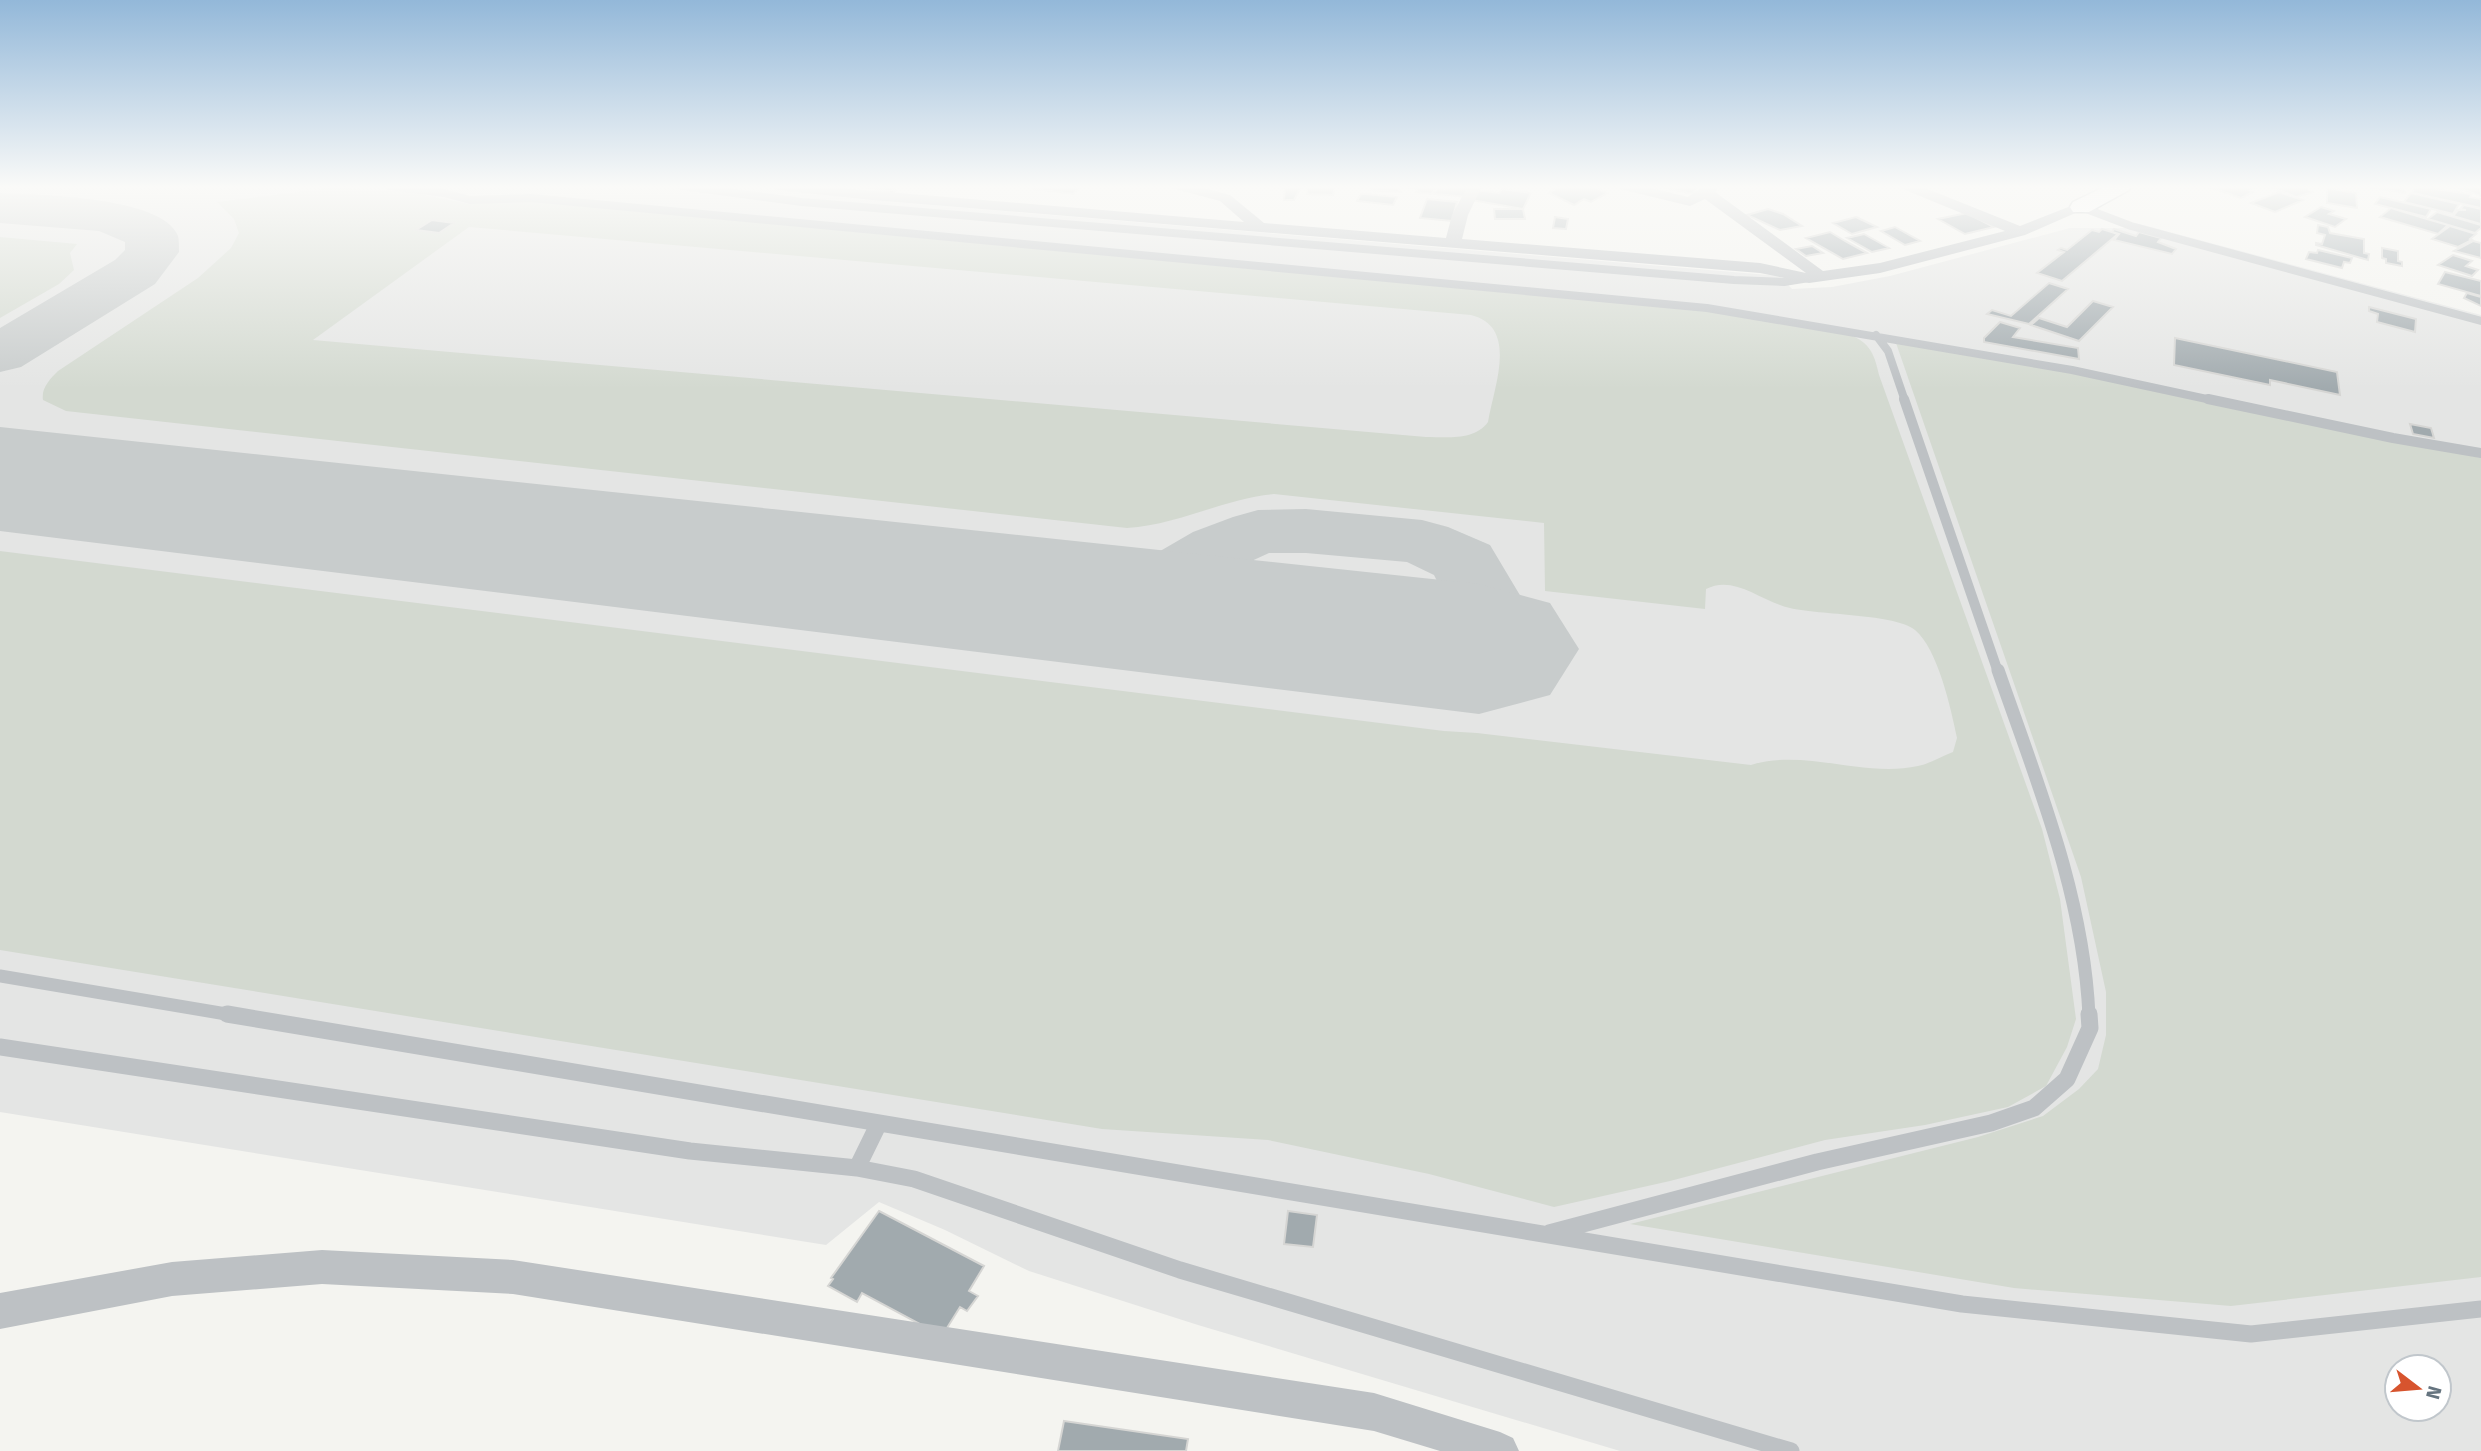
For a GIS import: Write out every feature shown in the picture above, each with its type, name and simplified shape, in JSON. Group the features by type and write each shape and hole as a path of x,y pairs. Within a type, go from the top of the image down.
{"street":[{"path":"1576,254 1760,268 1816,277 1880,268 1936,254"},
{"path":"1788,254 1816,277"},
{"path":"0,1311 172,1279 322,1267 513,1277 1374,1412 1500,1451"}],"lane":[{"path":"1134,254 1707,308 2072,370 2393,438 2481,453"},
{"path":"1419,254 1720,279 1784,282 1816,277"},
{"path":"2233,254 2481,321"},
{"path":"1544,1234 1817,1162 1991,1123 2034,1108 2067,1079 2090,1028 2088,983 2075,910 2054,833 1888,351 1876,335"},
{"path":"0,976 1962,1304 2250,1334 2481,1309"},
{"path":"0,1047 690,1151 857,1168 914,1179 1180,1270 1791,1451"},
{"path":"857,1168 879,1123"}],"shaded area":[{"path":"0,254 1513,254 1780,276 1792,289 1832,287 1890,276 1974,254 2251,254 2481,315 2481,1451 1620,1451 1198,1325 1029,1271 945,1230 879,1202 826,1245 0,1112"},
{"path":"0,254 70,254 74,270 59,284 0,318"},
{"path":"225,254 432,254 313,340 1426,437 1468,435 1488,422 1498,375 1499,345 1495,332 1486,322 1471,315 773,254 1090,254 1705,311 1853,336 1869,348 1875,360 2042,829 2060,899 2076,1019 2067,1047 2046,1086 2008,1107 1925,1125 1825,1140 1670,1181 1554,1207 1429,1174 1268,1140 1102,1129 0,950 0,551 1444,731 1751,765 1792,760 1897,769 1922,765 1953,752 1957,738 1937,665 1923,639 1906,625 1875,618 1790,608 1727,585 1706,589 1705,609 1545,591 1544,523 1274,494 1237,501 1164,522 1127,528 66,411 43,400 45,388 58,371 198,278"},
{"path":"1896,343 2074,373 2481,458 2481,1277 2231,1306 2014,1288 1630,1224 1978,1137 2043,1116 2079,1089 2098,1069 2106,1035 2106,992 2081,877"}],"building":[{"path":"1834,254 1864,254 1843,259"},
{"path":"2062,254 2095,254 2062,281 2037,273"},
{"path":"2308,254 2334,254 2352,258 2350,263 2344,262 2342,268 2306,259"},
{"path":"2346,254 2369,254 2368,260"},
{"path":"2382,254 2398,254 2398,261 2402,262 2402,266 2386,263 2386,259 2382,258"},
{"path":"2464,254 2481,254 2481,258"},
{"path":"2453,255 2472,261 2466,266 2478,270 2472,276 2438,265"},
{"path":"2445,272 2481,281 2481,296 2438,284"},
{"path":"2049,283 2068,289 2029,324 1987,314 1992,310 2011,316"},
{"path":"2467,293 2481,297 2481,306 2464,298"},
{"path":"2093,301 2113,307 2079,341 2031,325 2039,318 2067,327"},
{"path":"2369,307 2416,319 2415,332 2377,322 2378,314 2369,311"},
{"path":"2000,322 2020,328 2013,337 2078,348 2079,359 1984,342 1984,338"},
{"path":"2175,338 2337,372 2340,395 2270,380 2270,385 2174,365"},
{"path":"2410,424 2431,428 2434,438 2413,434"},
{"path":"879,1211 984,1266 969,1291 978,1296 967,1311 960,1307 942,1336 862,1293 857,1302 828,1286"},
{"path":"1288,1211 1317,1215 1313,1247 1284,1244"},
{"path":"1064,1421 1188,1439 1186,1451 1058,1451"}],"taxiway":[{"path":"0,354 135,272 151,254"},
{"path":"1120,607 1219,548 1258,532 1306,531 1422,542 1464,561 1483,597 1472,632 1431,666 1389,674 1334,662 1309,638 1277,625"}],"runway":[{"path":"0,479 1479,649"}]}
